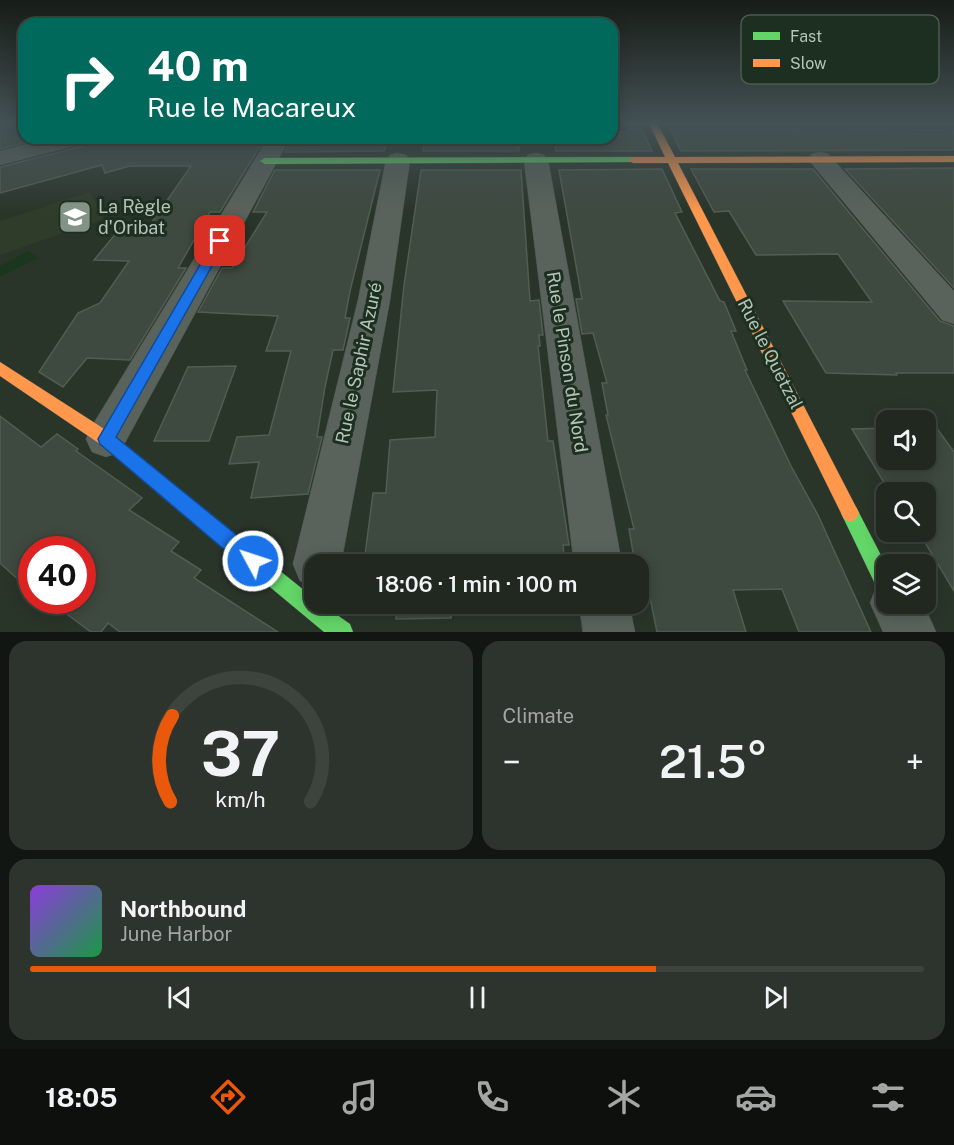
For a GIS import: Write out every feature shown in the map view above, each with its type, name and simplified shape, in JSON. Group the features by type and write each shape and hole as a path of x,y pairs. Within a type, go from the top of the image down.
{"street":[{"path":"0,158 21,152"},
{"path":"106,439 271,152"},
{"path":"303,152 398,160 954,159"},
{"name":"Rue le Quetzal","path":"668,152 876,565"},
{"path":"820,159 954,312"},
{"name":"Rue le Saphir Azuré","path":"327,554 398,160"},
{"name":"Rue le Pinson du Nord","path":"536,160 596,554"},
{"path":"0,368 106,439 304,582"},
{"path":"606,614 609,632"},
{"path":"901,614 910,632"}],"shaded area":[{"path":"90,192 104,219 0,255 0,221"},
{"path":"28,251 38,258 0,277 0,266"}],"building":[{"path":"57,152 256,152 220,212 210,212 178,268 186,268 130,360 87,358 63,387 39,372 78,313 100,303 129,261 94,260 123,225 150,225 191,166 130,166 105,173 102,165 0,193 0,167"},
{"path":"954,168 954,288 845,169"},
{"path":"662,169 682,212 675,213 720,301 724,302 736,331 731,331 747,370 745,370 791,466 818,515 871,632 799,632 782,589 733,590 746,632 657,632 649,593 649,554 633,554 629,529 634,529 606,415 608,415 602,383 607,383 593,333 582,334 576,299 582,299 559,170"},
{"path":"691,169 813,169 940,321 954,326 954,373 896,373 897,375 826,373 783,301 872,302 838,254 756,255 729,211 714,212"},
{"path":"275,170 380,170 350,291 345,318 350,318 343,350 333,350 317,437 322,437 308,494 251,498 259,462 229,464 237,437 269,435 291,351 266,351 278,316 198,312 222,268 232,268 267,212 253,212"},
{"path":"421,170 521,170 530,301 539,300 543,335 539,335 540,346 538,346 548,441 553,441 569,545 563,545 564,554 365,554 373,493 386,493 390,440 435,437 437,390 393,392 404,285"},
{"path":"236,366 209,441 154,441 188,367"},
{"path":"0,416 41,447 57,434 78,449 76,451 142,498 129,510 179,542 171,551 201,570 194,578 278,632 120,632 108,623 101,632 91,632 67,614 96,614 96,536 18,536 18,579 0,563"},
{"path":"936,427 954,452 954,591 936,561 936,554 932,554 925,542 936,542 936,482 884,482 876,470 936,470"},
{"path":"876,428 876,469 852,429"},
{"path":"396,614 451,614 451,618 396,619"}],"traffic: fast":[{"path":"265,161 633,160"},
{"path":"181,502 308,607 342,632"},
{"path":"850,513 876,565"}],"traffic: slow":[{"path":"668,152 850,513"},
{"path":"633,160 954,159"},
{"path":"0,368 106,439 181,502"}],"place":[{"name":"La Règle d'Oribat","path":"75,217"}],"route":[{"path":"220,241 106,439 253,561"}]}
